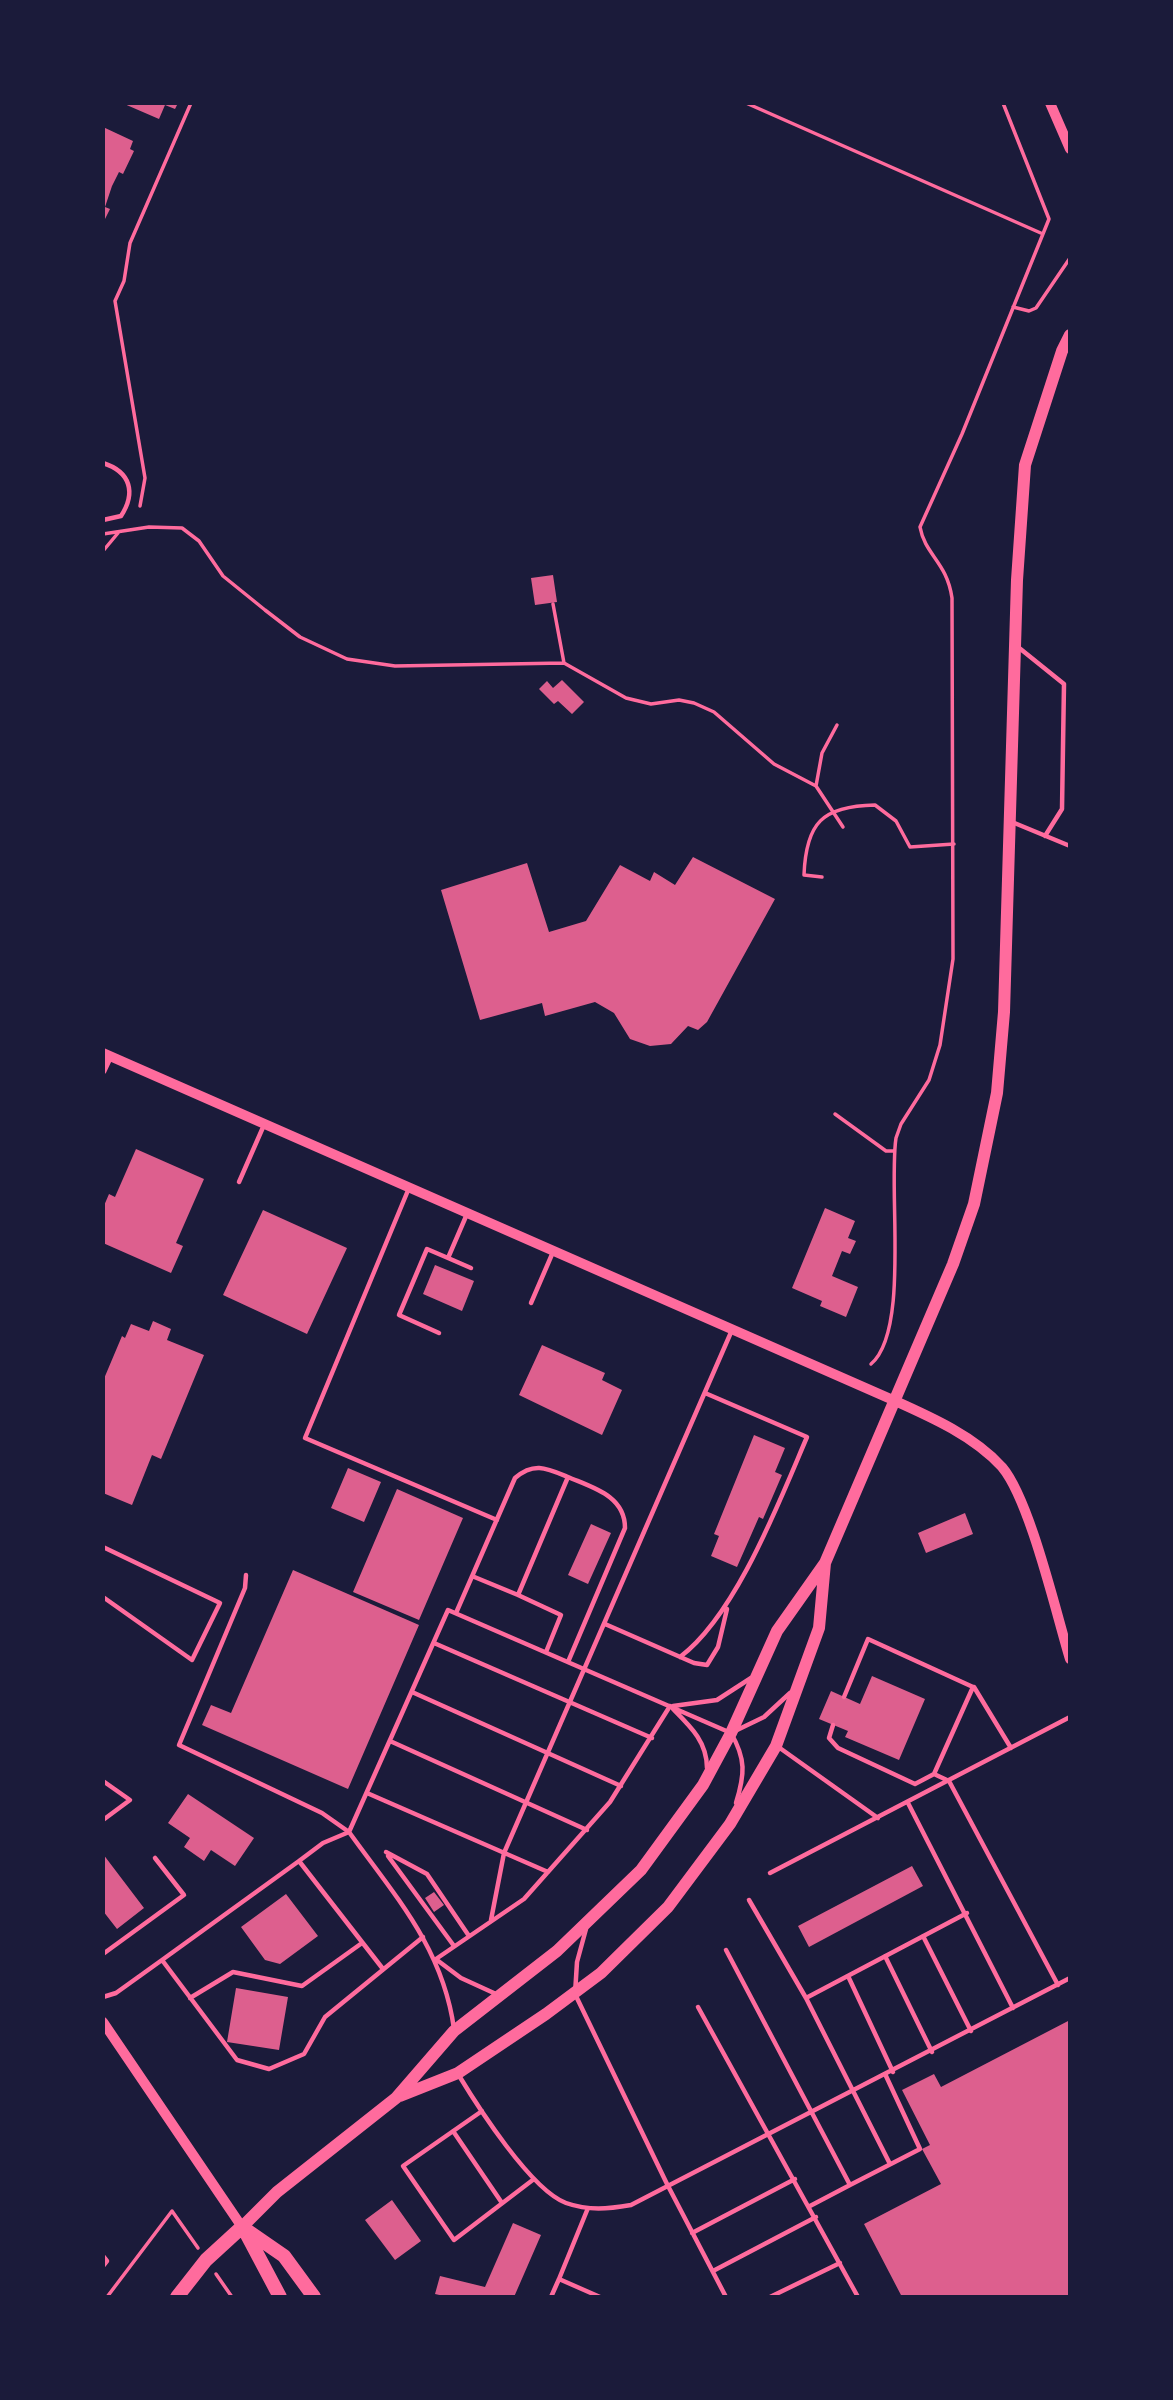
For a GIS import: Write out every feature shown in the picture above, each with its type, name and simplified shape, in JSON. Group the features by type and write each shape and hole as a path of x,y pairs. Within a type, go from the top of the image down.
{"highway":[{"path":"177,2297 206,2260 243,2227"},
{"path":"243,2227 280,2297"},
{"path":"243,2227 284,2256 314,2297"}],"main road":[{"path":"103,2022 243,2227 277,2192 396,2098 454,2031 586,1925 641,1870 703,1785 731,1733 777,1631 825,1563 953,1264 974,1204 997,1093 1004,1012 1015,645 1025,465 1062,351 1070,335"},
{"path":"893,1400 934,1418 978,1446 1003,1469 1015,1487 1028,1522 1070,1659"},
{"path":"396,2098 458,2073 575,1994 601,1973 668,1907 730,1824 776,1746 819,1628 825,1563"}],"street":[{"path":"1050,103 1070,149"},
{"path":"103,1071 107,1054 893,1400"}],"lane":[{"path":"103,463 118,468 130,482 130,502 121,516 103,520"},
{"path":"1015,645 1064,684 1062,809 1045,836"},
{"path":"1010,821 1070,846"},
{"path":"239,1182 264,1123"},
{"path":"409,1187 305,1438 497,1520"},
{"path":"448,1258 468,1213"},
{"path":"439,1333 399,1315 428,1249 471,1268"},
{"path":"531,1303 554,1251"},
{"path":"491,1920 504,1853 550,1754 733,1329"},
{"path":"680,1657 700,1641 729,1600 807,1437 705,1393"},
{"path":"456,1613 515,1478 525,1470 539,1466 568,1477 619,1503 625,1516 625,1528 568,1662"},
{"path":"518,1595 568,1477"},
{"path":"103,1547 220,1603 192,1660 103,1597"},
{"path":"246,1576 245,1588 179,1745 322,1813 349,1832 436,1959 454,2031"},
{"path":"472,1576 561,1615 546,1653"},
{"path":"605,1624 680,1657 707,1665 718,1647 729,1600"},
{"path":"103,1997 116,1993 323,1843 349,1832 448,1610 731,1733 742,1753 744,1766 741,1789 730,1824"},
{"path":"844,1697 868,1639 973,1687 1011,1748"},
{"path":"434,1643 652,1738"},
{"path":"670,1706 717,1700 758,1673"},
{"path":"731,1733 764,1717 801,1679"},
{"path":"833,1725 829,1738 838,1748 915,1784 934,1774 973,1687"},
{"path":"412,1692 621,1786"},
{"path":"436,1959 524,1899 587,1830 621,1786 670,1706"},
{"path":"670,1706 697,1732 707,1756 703,1785"},
{"path":"770,1873 1070,1717"},
{"path":"390,1741 587,1830"},
{"path":"776,1746 878,1818"},
{"path":"934,1774 949,1781 1058,1985"},
{"path":"103,1781 130,1800 103,1820"},
{"path":"366,1793 548,1872"},
{"path":"908,1803 967,1913 1013,2008"},
{"path":"454,1946 386,1853 427,1874 469,1936"},
{"path":"104,1951 184,1895 155,1858"},
{"path":"299,1861 383,1969"},
{"path":"749,1900 806,1997 890,2164"},
{"path":"806,1997 967,1913"},
{"path":"586,1925 577,1962 575,1994 667,2184 726,2297"},
{"path":"923,1936 971,2031"},
{"path":"162,1960 237,2060 269,2069 304,2054 325,2017 423,1937"},
{"path":"190,1998 233,1972 302,1986 362,1942"},
{"path":"726,1950 850,2185"},
{"path":"885,1956 932,2052"},
{"path":"436,1959 461,1978 500,1996"},
{"path":"848,1976 893,2072"},
{"path":"458,2073 482,2111 534,2179 565,2202 598,2210 631,2205 667,2184 886,2076 1070,1978"},
{"path":"698,2007 770,2133 858,2297"},
{"path":"810,2206 920,2149 886,2076"},
{"path":"482,2111 403,2166 454,2240 534,2179"},
{"path":"453,2131 502,2203"},
{"path":"692,2233 795,2179"},
{"path":"551,2297 589,2208"},
{"path":"713,2271 816,2217"},
{"path":"103,2256 107,2261 103,2266"},
{"path":"771,2297 840,2263"},
{"path":"559,2279 600,2297"}],"path":[{"path":"138,513 144,497 145,478 115,301 124,281 130,243 191,103"},
{"path":"747,103 1043,234"},
{"path":"871,1364 878,1359 893,1319 894,1151 901,1124 929,1080 940,1045 953,959 952,598 949,577 922,540 920,527 962,434 1049,219 1003,103"},
{"path":"1013,307 1028,311 1036,308 1070,258"},
{"path":"103,551 108,541 131,522"},
{"path":"103,534 149,527 182,528 198,541 223,576 265,610 300,637 347,659 396,666 564,663 626,698 651,704 679,700 714,712 774,764 816,786 843,827"},
{"path":"553,604 564,663"},
{"path":"816,786 822,753 837,725"},
{"path":"822,877 804,875 805,852 810,834 832,811 875,805 896,821 910,847 954,844"},
{"path":"835,1114 886,1151 894,1151"},
{"path":"107,2297 172,2211"}],"building":[{"path":"122,103 178,103 175,109 165,105 159,119"},
{"path":"103,127 133,141 130,149 134,151 123,174 119,172 112,186 105,207 110,209 103,223"},
{"path":"553,575 557,602 535,605 531,578"},
{"path":"562,680 584,702 572,714 558,701 554,704 539,689 547,681 553,688"},
{"path":"693,857 775,899 707,1022 698,1030 688,1026 671,1044 650,1046 630,1039 614,1013 595,1002 545,1016 542,1003 480,1020 441,890 527,863 549,932 586,921 620,865 650,881 654,872 675,885"},
{"path":"136,1149 204,1179 176,1243 183,1246 171,1273 103,1243 103,1208 109,1194 115,1197"},
{"path":"825,1208 855,1221 848,1238 856,1241 850,1254 842,1251 832,1276 858,1287 846,1317 820,1306 822,1301 792,1288"},
{"path":"263,1210 347,1248 307,1334 223,1295"},
{"path":"435,1265 474,1281 462,1311 423,1294"},
{"path":"153,1321 171,1329 167,1340 204,1355 161,1459 152,1455 132,1505 103,1493 103,1381 122,1336 125,1338 131,1324 149,1331"},
{"path":"542,1345 605,1373 602,1380 622,1390 602,1435 519,1395"},
{"path":"754,1435 785,1448 775,1472 782,1475 763,1519 759,1517 737,1567 711,1556 719,1536 714,1534"},
{"path":"348,1468 381,1482 364,1522 331,1508"},
{"path":"397,1489 463,1518 419,1620 353,1592"},
{"path":"965,1513 973,1534 926,1553 918,1533"},
{"path":"591,1524 611,1533 588,1584 568,1575"},
{"path":"293,1570 419,1625 348,1789 202,1725 211,1705 231,1713"},
{"path":"872,1676 925,1699 899,1760 845,1737 848,1731 819,1719 831,1691 860,1704"},
{"path":"188,1794 254,1838 235,1866 211,1850 204,1861 184,1847 190,1838 168,1823"},
{"path":"103,1854 144,1908 117,1929 103,1911"},
{"path":"912,1866 923,1886 809,1947 798,1926"},
{"path":"434,1892 444,1905 434,1912 425,1898"},
{"path":"286,1894 318,1936 280,1964 265,1960 241,1927"},
{"path":"236,1988 288,1997 279,2050 227,2042"},
{"path":"1070,2020 1070,2297 902,2297 864,2224 941,2184 922,2149 930,2145 902,2090 934,2074 941,2087"},
{"path":"392,2200 421,2241 395,2260 365,2220"},
{"path":"513,2223 541,2235 514,2297 448,2297 435,2294 440,2276 485,2287"}]}
